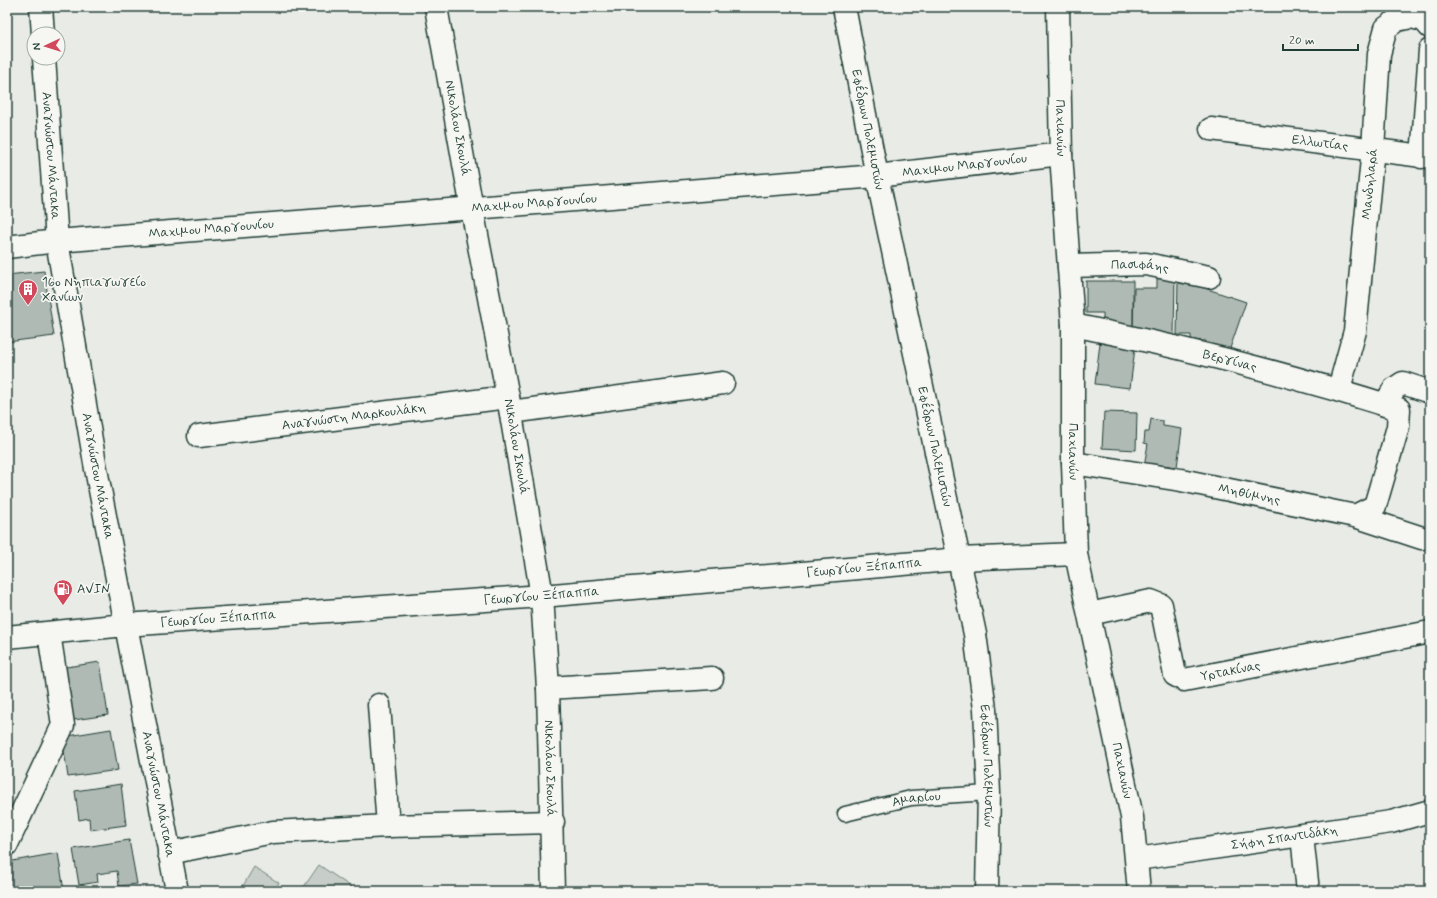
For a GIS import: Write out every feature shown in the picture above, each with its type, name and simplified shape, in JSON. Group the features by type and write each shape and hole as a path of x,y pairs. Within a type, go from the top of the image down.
{"street":[{"path":"41,7 42,26"},
{"name":"Νικολάου Σκουλά","path":"436,7 472,209 510,404 542,596 548,688 554,891"},
{"name":"Εφέδρων Πολεμιστών","path":"844,7 878,176 975,634 985,709 989,793 987,891"},
{"name":"Παχιανών","path":"1058,7 1061,154 1072,325 1073,463 1076,554 1132,817 1140,891"},
{"name":"Μανδηλαρά","path":"1339,389 1355,331 1373,149 1379,54 1386,28 1412,12 1424,20 1430,28"},
{"path":"1426,157 1430,50"},
{"name":"Αναγνώστου Μάντακα","path":"45,66 57,242 96,470 177,891"},
{"name":"Ελλωτίας","path":"1211,129 1426,157"},
{"name":"Μαχιμου Mαργουνίου","path":"7,247 878,176 1061,154"},
{"name":"Πασιφάης","path":"1069,266 1146,264 1209,277"},
{"name":"Βεργίνας","path":"1072,325 1187,350 1339,389 1399,409 1398,428 1375,506 1355,516"},
{"name":"Αναγνώστη Μαρκουλάκη","path":"199,436 723,383"},
{"path":"1385,405 1394,389 1403,383 1430,392"},
{"name":"Μηθύμνης","path":"1073,463 1180,480 1355,516 1422,538"},
{"name":"Γεωργίου Ξέπαππα","path":"7,637 125,625 542,596 960,559 1076,554"},
{"name":"Υρτακίνας","path":"1089,614 1151,601 1161,605 1175,675 1184,680 1430,632"},
{"path":"7,844 63,725 49,633"},
{"path":"548,688 712,678"},
{"path":"379,705 388,826"},
{"name":"Σήφη Σπαντιδάκη","path":"1137,859 1391,822 1430,811"},
{"path":"170,852 273,832 388,826 553,822"},
{"path":"1302,836 1308,891"}],"lane":[{"name":"Αμαρίου","path":"845,814 911,798 989,793"}],"shaded area":[{"path":"319,865 357,891 301,891"},
{"path":"254,867 279,883 273,891 240,891"}],"building":[{"name":"16ο Νηπιαγωγείο Χανίων","path":"44,271 54,336 7,342 7,275"},
{"path":"1157,275 1175,276 1174,335 1133,334 1134,288 1157,288"},
{"path":"1178,279 1246,302 1227,357 1203,349 1206,341 1191,340 1191,335 1177,335"},
{"path":"1086,281 1133,281 1133,327 1103,324 1103,313 1086,313"},
{"path":"1100,343 1135,348 1130,388 1095,384"},
{"path":"1104,412 1137,413 1136,450 1102,448"},
{"path":"1151,419 1163,421 1163,426 1182,429 1177,467 1163,465 1162,469 1144,466 1148,444 1144,443 1145,432 1149,432"},
{"path":"100,662 108,715 67,721 60,668"},
{"path":"111,729 118,770 68,777 62,737"},
{"path":"121,784 126,825 90,830 89,818 79,820 75,791"},
{"path":"129,840 137,884 119,886 117,871 97,874 98,882 79,885 73,849"},
{"path":"58,853 64,891 8,891 7,862"}],"place":[{"name":"16ο Νηπιαγωγείο Χανίων","path":"28,306"},
{"name":"AVIN","path":"63,606"}]}
